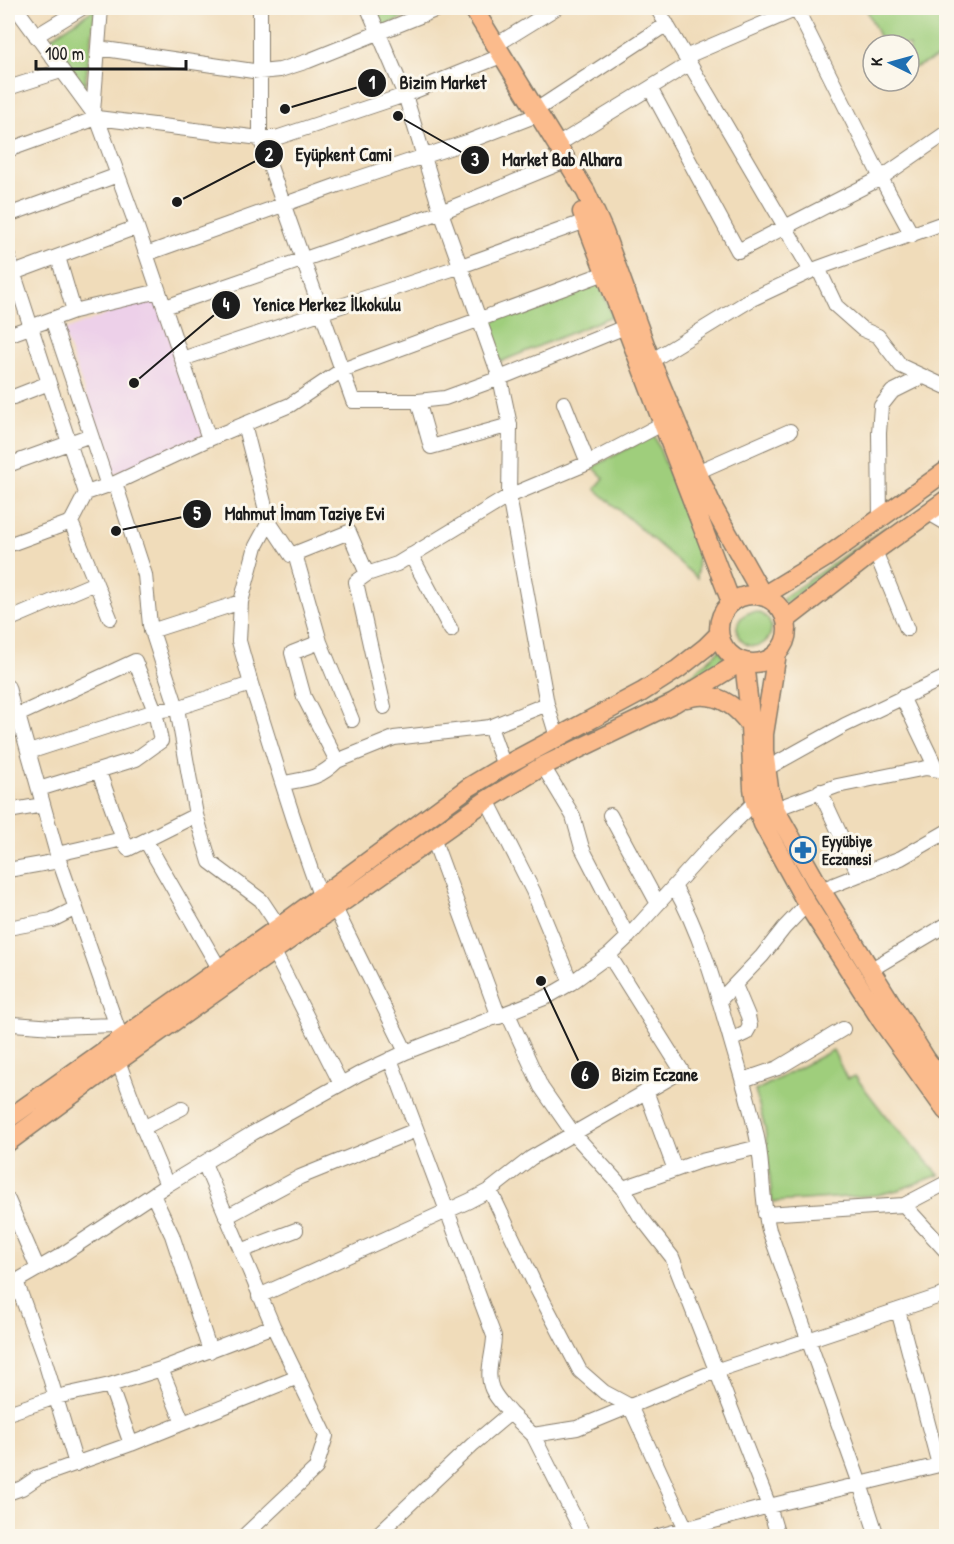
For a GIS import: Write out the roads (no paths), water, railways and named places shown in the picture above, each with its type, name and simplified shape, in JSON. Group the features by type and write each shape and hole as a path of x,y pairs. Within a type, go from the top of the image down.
{"main road":[{"path":"8,1142 118,1061 487,800 543,766 674,703 743,662 762,662 777,653 785,642 786,620 780,608 764,596 714,509 697,472 651,361 604,232 586,192 496,52 464,8"},
{"path":"474,8 496,52"},
{"path":"534,113 586,220 730,602"},
{"path":"743,662 726,651 719,634 719,620 730,602 746,595 764,596 825,558 946,471"},
{"path":"786,620 946,500"},
{"path":"8,1119 119,1032 279,927 469,787 642,692 678,669 719,634"},
{"path":"777,653 764,734 766,769 775,809 820,890 926,1059 946,1086"},
{"path":"743,662 755,802 763,824 807,904 881,1020 946,1111"},
{"path":"674,703 694,696 717,697 741,712 750,725"}],"street":[{"path":"36,36 67,12 82,8"},
{"path":"95,115 101,8"},
{"path":"260,8 260,138 354,401 418,401 445,398 625,327"},
{"path":"368,8 405,95 441,212 500,378 510,425 509,496 548,704 557,737"},
{"path":"98,48 260,72 280,70 440,8"},
{"path":"8,150 95,115 260,138 276,138 405,95 496,52 556,8"},
{"path":"657,8 786,227 836,306 862,329 878,336 901,366 922,377 943,382"},
{"path":"557,145 650,88 687,60 797,8 912,235"},
{"path":"8,21 19,11 95,115 137,227 209,439"},
{"path":"146,254 467,142 534,113 667,24"},
{"path":"8,88 61,71"},
{"path":"650,88 738,251 882,178 946,133"},
{"path":"165,307 441,212 558,164"},
{"path":"8,215 118,175"},
{"path":"182,358 461,266 586,220"},
{"path":"651,361 752,299 814,270 946,222"},
{"path":"10,274 137,227"},
{"path":"8,256 10,274 71,444 86,493"},
{"path":"58,257 74,311"},
{"path":"8,545 71,522 86,493 290,405 342,370 605,273"},
{"path":"8,335 74,311 159,291"},
{"path":"52,319 92,435 145,575 152,631 177,708 196,815 210,862 261,900 279,927"},
{"path":"880,518 881,406 892,392 922,377"},
{"path":"8,399 49,383"},
{"path":"418,401 430,447 510,425"},
{"path":"564,403 588,463"},
{"path":"244,424 269,522 291,555 349,532 367,574"},
{"path":"384,707 356,582 367,574 396,564 509,496 588,463 662,424"},
{"path":"697,472 790,431"},
{"path":"8,465 92,435"},
{"path":"929,513 946,523"},
{"path":"71,522 110,618"},
{"path":"269,522 256,546 241,602 239,641 295,828 320,896"},
{"path":"875,551 907,629"},
{"path":"295,554 321,642 352,720"},
{"path":"411,555 451,630"},
{"path":"8,620 95,583"},
{"path":"152,631 241,602"},
{"path":"321,642 292,653 304,697 337,761"},
{"path":"14,717 135,661 155,711 161,741 136,759 39,789"},
{"path":"766,769 845,725 946,677"},
{"path":"28,752 155,711 177,708 251,684"},
{"path":"8,687 14,717 28,752 58,857 119,1032 13,1024 8,1021"},
{"path":"775,809 820,791 912,770 941,770 902,697"},
{"path":"283,783 319,775 326,772 337,761 393,738 490,727 548,704"},
{"path":"490,727 504,766"},
{"path":"543,766 573,816 582,848 628,937"},
{"path":"99,772 128,849 196,815"},
{"path":"820,791 859,875"},
{"path":"487,800 533,891 571,983"},
{"path":"76,1464 56,1397 12,1283 38,1269 167,1185 341,1084 406,1052 552,995 571,983 609,955 628,937 713,843 755,802"},
{"path":"8,811 43,805"},
{"path":"610,815 658,904"},
{"path":"820,890 901,858 946,832"},
{"path":"433,838 503,1015 541,1087 573,1133 623,1188 640,1216 672,1257 770,1506 778,1536"},
{"path":"8,870 123,839"},
{"path":"146,841 219,968"},
{"path":"674,886 684,903 700,943 743,1080 759,1147 765,1214 769,1230 877,1536"},
{"path":"719,1001 762,957 784,928 807,904"},
{"path":"335,908 406,1052"},
{"path":"8,928 52,920 76,909"},
{"path":"870,970 946,925"},
{"path":"274,952 341,1084"},
{"path":"259,1296 490,1190 531,1158 682,1071 609,955"},
{"path":"731,1040 746,1033 750,1026 735,985"},
{"path":"743,1080 778,1068 843,1029"},
{"path":"390,1059 494,1336 490,1363 492,1388 510,1413 533,1435 584,1536"},
{"path":"118,1061 167,1185"},
{"path":"646,1091 675,1170"},
{"path":"143,1128 182,1108"},
{"path":"225,1216 300,1177 416,1130"},
{"path":"623,1188 697,1162 759,1147"},
{"path":"204,1163 259,1296 326,1436 316,1468 244,1536"},
{"path":"765,1214 904,1205 946,1183"},
{"path":"490,1190 536,1287 580,1371 604,1392 630,1406 687,1533"},
{"path":"153,1195 172,1235 210,1351"},
{"path":"8,1200 38,1269"},
{"path":"904,1205 946,1251"},
{"path":"241,1251 296,1230"},
{"path":"533,1435 577,1428 718,1370 946,1294"},
{"path":"659,1536 687,1533 770,1506 943,1464 898,1310"},
{"path":"8,1413 56,1397 110,1385 161,1369 273,1326"},
{"path":"161,1369 183,1423"},
{"path":"8,1493 22,1488 38,1477 131,1444 298,1377"},
{"path":"110,1385 131,1444"},
{"path":"376,1536 471,1445 510,1413"}],"place":[{"name":"Bizim Market","path":"285,109"},
{"name":"Market Bab Alhara","path":"398,116"},
{"name":"Eyüpkent Cami","path":"177,202"},
{"name":"Yenice Merkez İlkokulu","path":"134,383"},
{"name":"Mahmut İmam Taziye Evi","path":"116,531"},
{"name":"Eyyübiye Eczanesi","path":"803,850"},
{"name":"Bizim Eczane","path":"541,981"}]}
